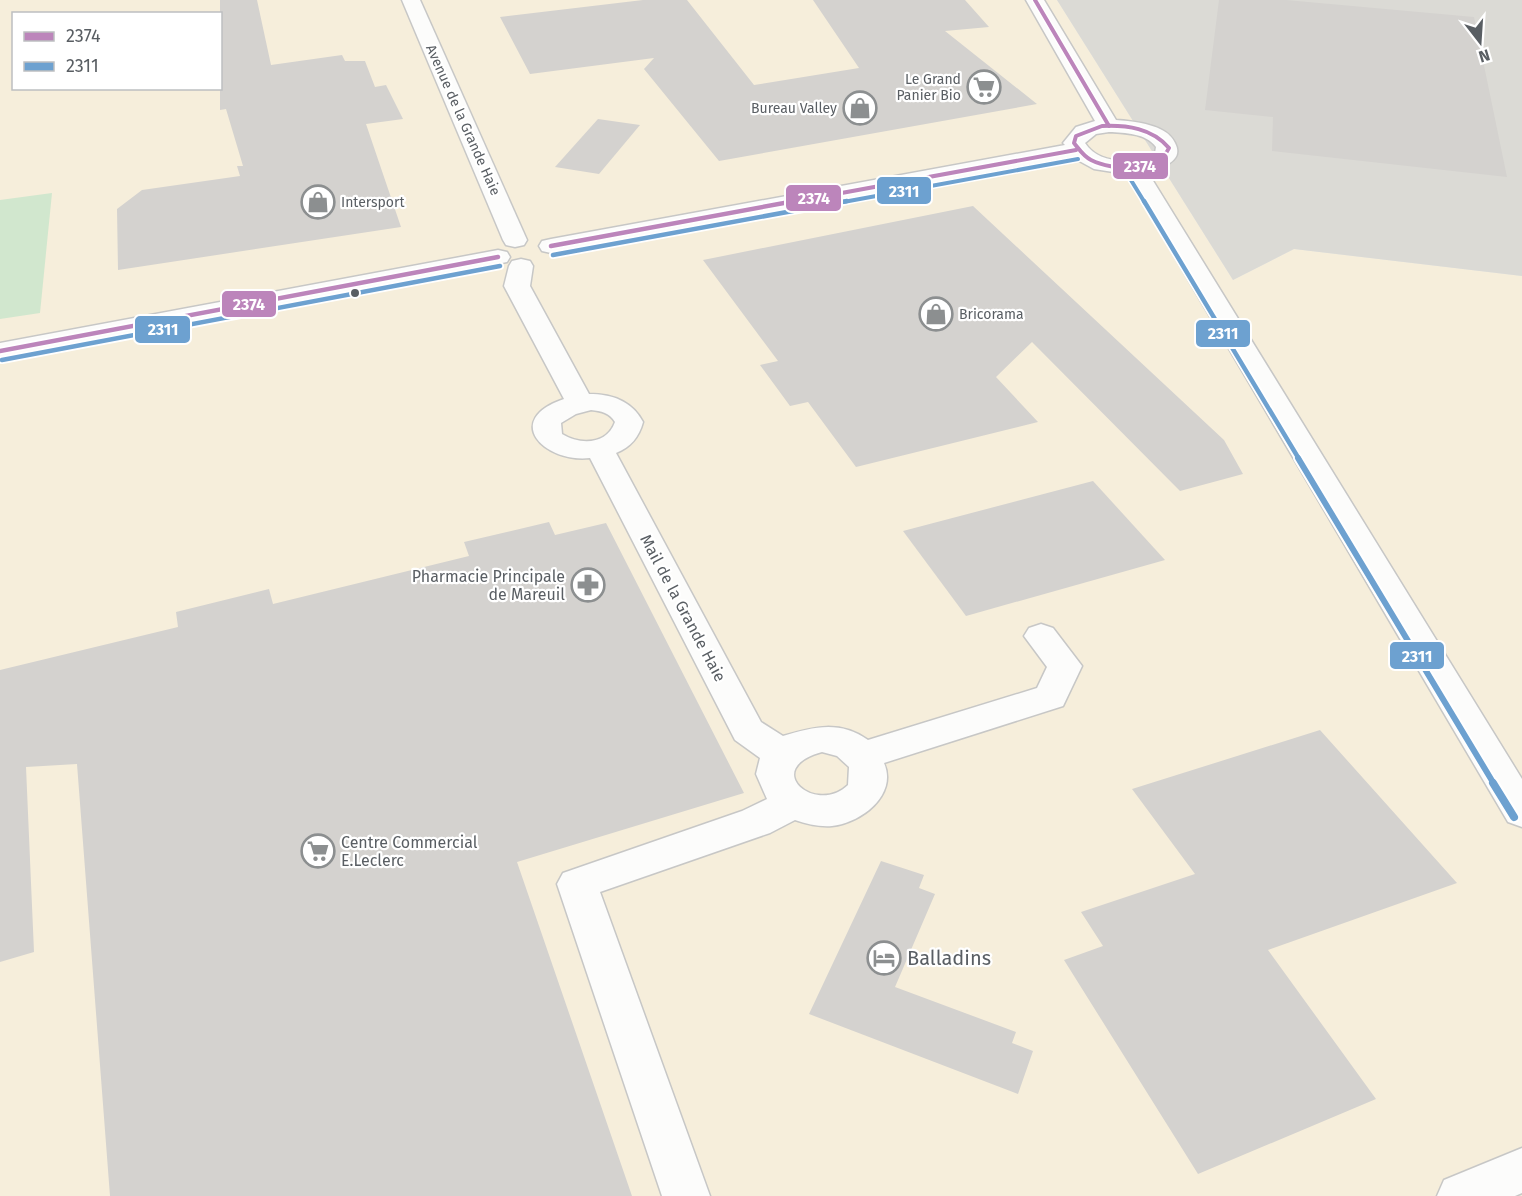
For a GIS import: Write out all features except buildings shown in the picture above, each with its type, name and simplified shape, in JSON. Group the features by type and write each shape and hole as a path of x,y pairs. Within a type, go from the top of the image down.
{"street":[{"name":"Avenue de la Grande Haie","path":"411,0 511,254"},
{"path":"1035,0 1109,126"},
{"path":"1109,126 1123,126 1149,133 1166,144 1168,150 1166,156 1147,166 1133,167 1105,165 1082,156 1076,150 1074,143 1076,136 1084,131 1109,126"},
{"path":"0,351 511,254 532,238 551,246 1076,150"},
{"path":"1133,167 1171,226 1522,812"},
{"path":"511,254 517,286 580,403"},
{"path":"580,403 613,405 627,416 629,422 625,435 599,448 586,450 562,446 548,434 547,426 550,418 557,411 580,403"},
{"name":"Mail de la Grande Haie","path":"599,448 747,731 782,754"},
{"path":"862,756 1050,696 1065,666 1041,636"},
{"path":"822,739 852,747 862,756 868,768 869,780 865,792 855,801 841,808 825,811 808,810 783,795 774,775 776,764 782,754 792,746 807,741 822,739"},
{"path":"686,1196 577,884 756,822 794,803"},
{"path":"1461,1196 1522,1170"}],"shaded area":[{"path":"0,0 1057,0 1233,280 1294,249 1522,276 1522,1196 0,1196"},
{"path":"1057,0 1522,0 1522,276 1294,249 1233,280"}],"green space":[{"path":"52,193 40,313 0,319 0,200"}],"transit line":[{"name":"2374","path":"1035,0 1109,126"},
{"name":"2374","path":"1102,126 1139,129 1156,136 1169,148 1165,156 1147,165 1122,167 1099,163 1086,157 1074,143 1076,136 1102,126"},
{"name":"2374","path":"551,246 1076,150"},
{"name":"2311","path":"553,255 1078,159"},
{"name":"2311","path":"1126,172 1514,817"},
{"name":"2374","path":"0,351 498,257"},
{"name":"2311","path":"2,360 500,266"}],"place":[{"name":"Le Grand Panier Bio","path":"984,87"},
{"name":"Bureau Valley","path":"860,108"},
{"name":"Intersport","path":"318,202"},
{"name":"Bricorama","path":"936,314"},
{"name":"Pharmacie Principale de Mareuil","path":"588,585"},
{"name":"Centre Commercial E.Leclerc","path":"318,851"},
{"name":"Balladins","path":"884,958"}]}
